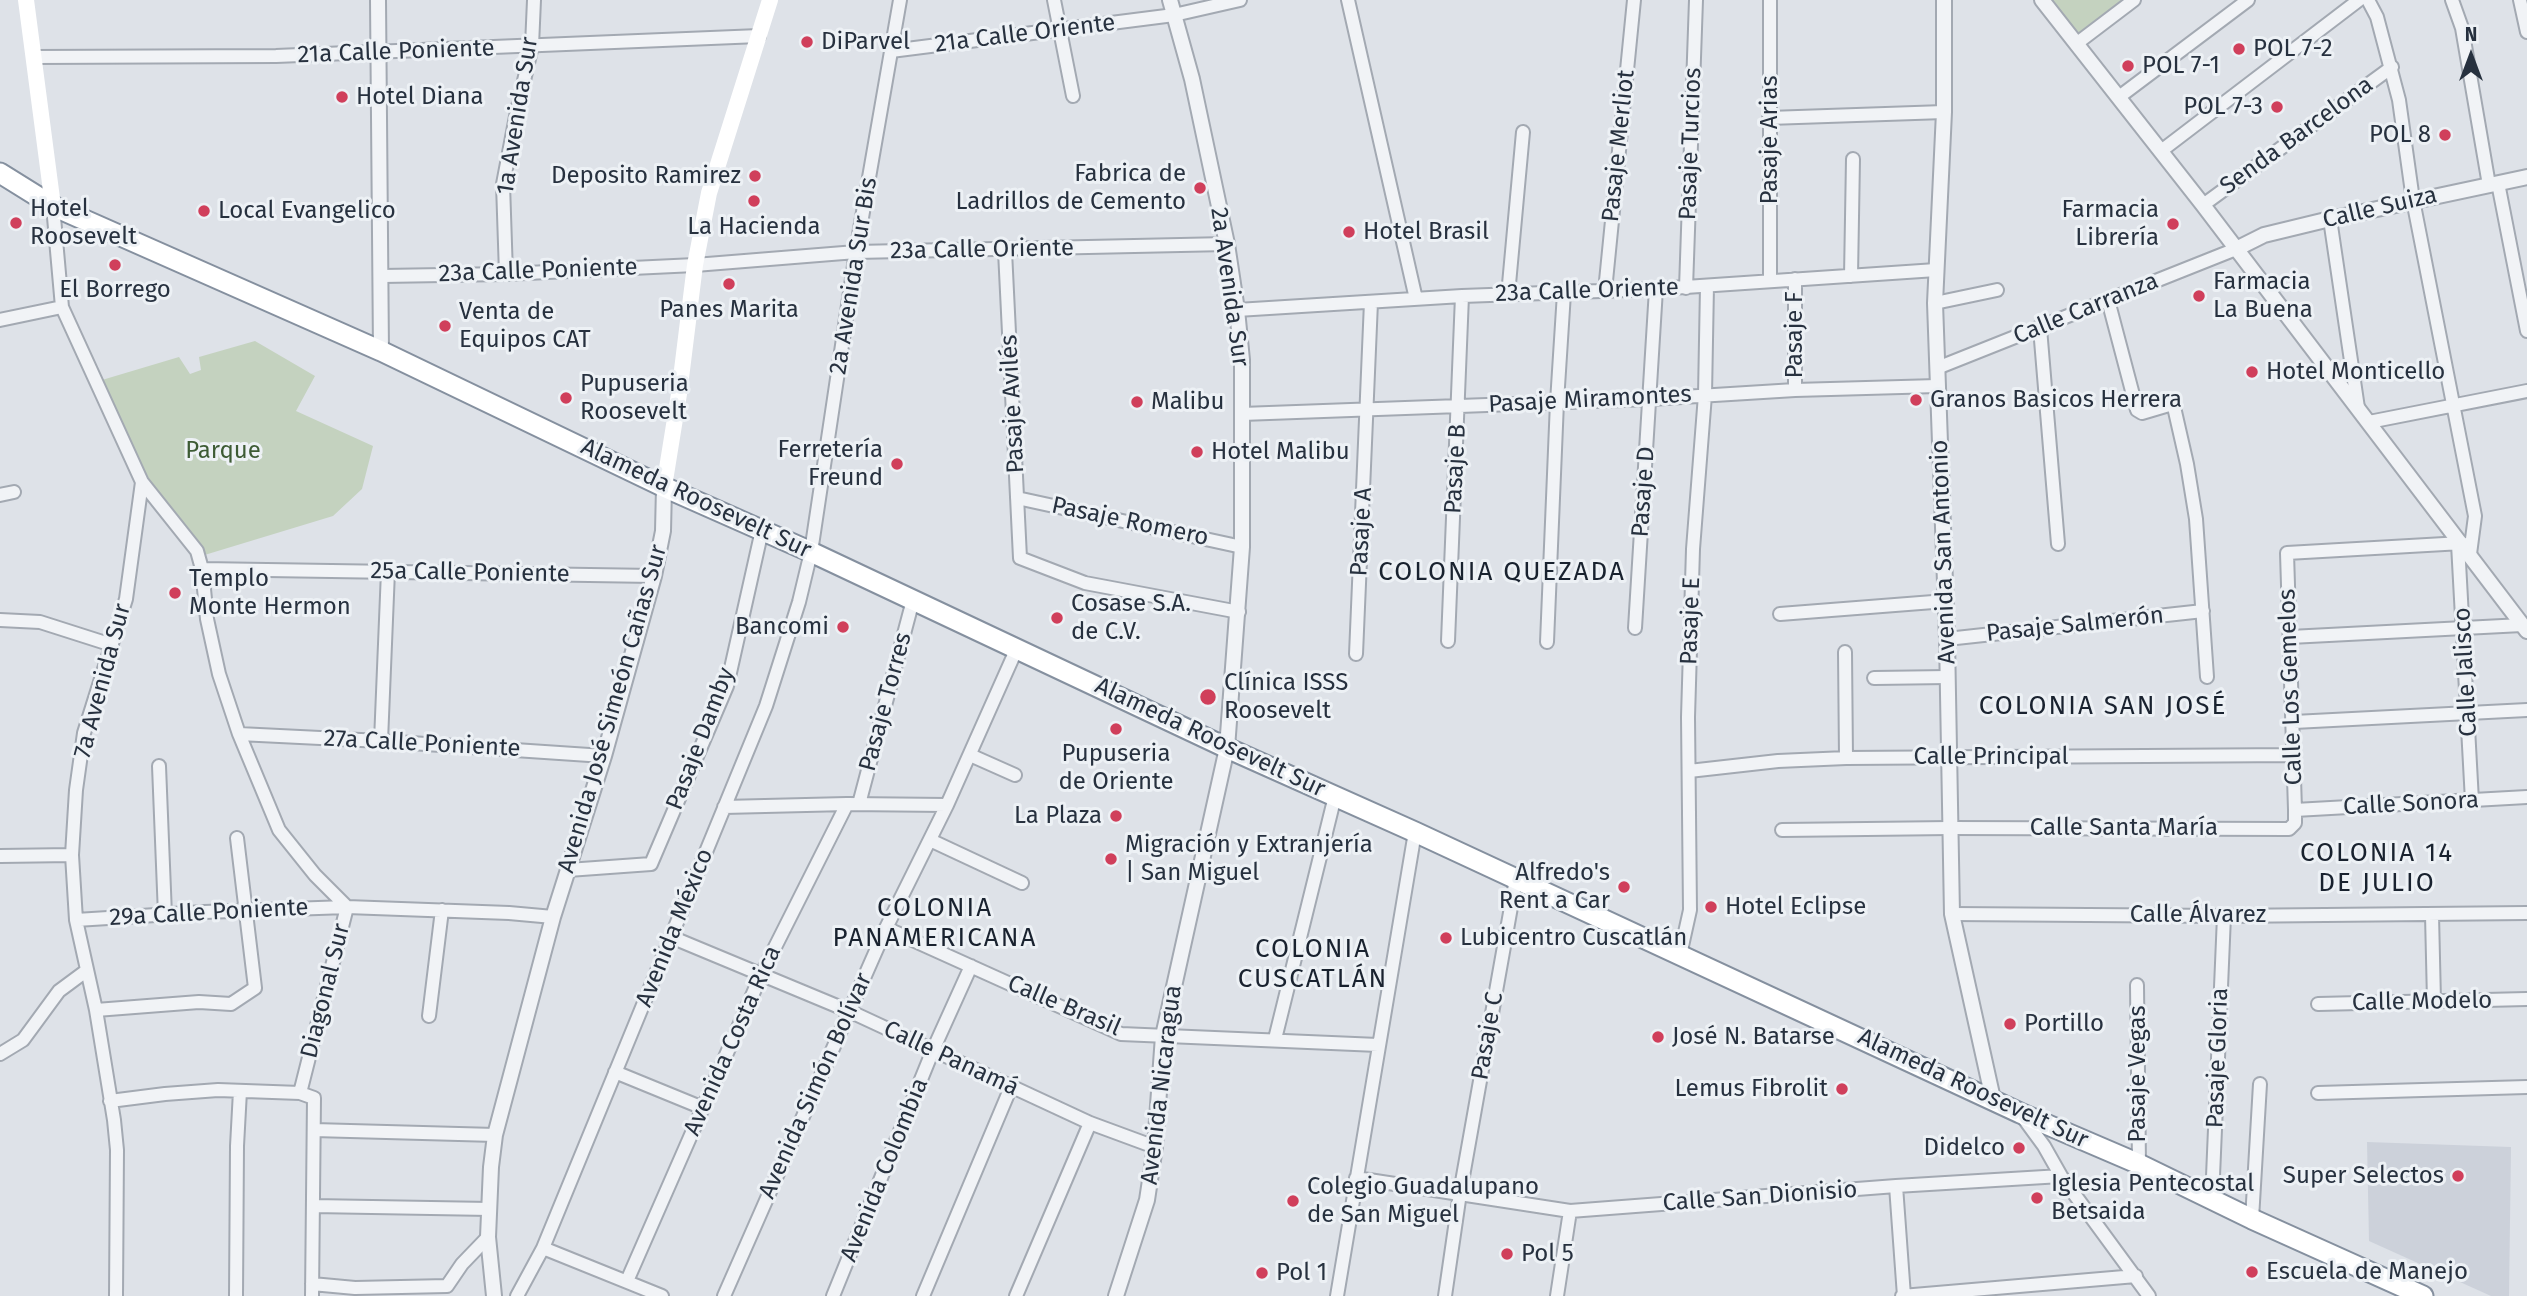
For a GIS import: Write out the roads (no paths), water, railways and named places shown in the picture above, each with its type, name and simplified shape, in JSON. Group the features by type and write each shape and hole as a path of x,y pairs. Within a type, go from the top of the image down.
{"highway":[{"name":"Alameda Roosevelt Sur","path":"0,173 53,206 381,351 1227,748 2424,1296"}],"main road":[{"path":"26,0 53,206"},
{"name":"Avenida José Simeón Cañas Sur","path":"664,486 695,265 709,193 770,0"}],"street":[{"path":"378,0 381,351"},
{"name":"1a Avenida Sur","path":"506,274 503,184 532,46 534,0"},
{"name":"2a Avenida Sur Bis","path":"811,552 856,252 900,0"},
{"path":"1054,0 1073,96"},
{"name":"2a Avenida Sur","path":"1170,0 1192,79 1227,244 1242,360 1242,547 1227,748"},
{"name":"21a Calle Oriente","path":"891,51 1174,15 1240,0"},
{"path":"1348,0 1416,299"},
{"name":"Pasaje Merliot","path":"1605,291 1634,0"},
{"name":"Pasaje Turcios","path":"1686,288 1696,0"},
{"name":"Pasaje Arias","path":"1770,0 1770,281"},
{"name":"Avenida San Antonio","path":"1944,0 1944,112 1935,303 1947,639 1952,914 1993,1099"},
{"path":"2042,0 2203,205 2524,628"},
{"path":"2076,44 2134,0"},
{"path":"2119,97 2248,0"},
{"path":"2161,151 2358,0"},
{"name":"Calle Jalisco","path":"2368,0 2377,17 2392,67 2408,150 2413,200 2475,516 2463,547 2463,628 2472,801"},
{"path":"2452,0 2462,28 2493,184 2527,331"},
{"path":"2520,0 2527,32"},
{"name":"21a Calle Poniente","path":"34,57 276,56 759,36"},
{"name":"Senda Barcelona","path":"2203,205 2392,67"},
{"path":"1769,118 1944,112"},
{"path":"1508,295 1523,132"},
{"path":"1852,276 1853,159"},
{"name":"Calle Suiza","path":"2236,249 2264,236 2329,219 2527,177"},
{"path":"53,206 62,307 142,482"},
{"path":"2329,219 2358,408"},
{"name":"23a Calle Oriente","path":"695,265 856,252 1005,251 1227,244"},
{"name":"Calle Carranza","path":"1937,368 2236,249"},
{"name":"Pasaje Avilés","path":"1005,251 1020,558 1085,583 1239,612"},
{"name":"23a Calle Poniente","path":"382,276 506,274 695,265"},
{"name":"23a Calle Oriente","path":"1237,310 1462,296 1686,288 1936,270"},
{"name":"Pasaje F","path":"1795,390 1796,279"},
{"name":"Pasaje E","path":"1680,955 1690,910 1689,771 1693,549 1705,395 1707,286"},
{"name":"Pasaje D","path":"1635,628 1656,289"},
{"path":"1935,303 1997,290"},
{"path":"1547,642 1564,293"},
{"name":"Pasaje B","path":"1448,641 1462,296"},
{"path":"2108,300 2137,410 2142,413 2169,405 2174,407 2192,493 2207,677"},
{"name":"Pasaje A","path":"1356,654 1371,302"},
{"path":"0,320 62,307"},
{"path":"2040,328 2058,544"},
{"name":"Pasaje Miramontes","path":"1242,414 1937,386"},
{"path":"2369,422 2527,391"},
{"name":"Diagonal Sur","path":"142,482 197,551 219,674 239,734 278,830 315,875 347,907 300,1093 314,1098 312,1290"},
{"name":"7a Avenida Sur","path":"117,1296 117,1150 96,1010 76,920 72,855 76,790 84,733 127,599 142,482"},
{"name":"Avenida José Simeón Cañas Sur","path":"493,1289 488,1237 495,1135 553,917 604,756 654,576 663,531 664,486"},
{"path":"0,495 14,492"},
{"name":"Pasaje Romero","path":"1017,498 1242,547"},
{"name":"Pasaje Damby","path":"568,870 651,864 727,686 762,530"},
{"name":"Calle Los Gemelos","path":"2295,817 2294,722 2286,555 2288,552 2463,547"},
{"name":"Avenida México","path":"517,1296 542,1248 766,706 799,602 811,552"},
{"name":"25a Calle Poniente","path":"202,569 654,576"},
{"path":"381,741 388,571"},
{"name":"Pasaje Torres","path":"853,804 913,600"},
{"path":"1780,614 1945,601"},
{"name":"Pasaje Salmerón","path":"1947,639 2203,611"},
{"path":"0,620 40,622 112,645"},
{"path":"2290,637 2463,628 2524,628"},
{"name":"Avenida Simón Bolívar","path":"724,1296 886,928 947,805 1017,648"},
{"path":"1845,652 1846,758"},
{"path":"1874,678 1948,677"},
{"path":"2294,722 2527,710"},
{"name":"27a Calle Poniente","path":"239,734 604,756"},
{"name":"Avenida Nicaragua","path":"1116,1296 1147,1200 1155,1147 1163,1036 1227,748"},
{"path":"970,755 1015,775"},
{"name":"Calle Principal","path":"1689,771 1778,761 1846,758 2294,755"},
{"path":"159,766 165,915"},
{"path":"1275,1039 1335,796"},
{"name":"Calle Sonora","path":"2295,817 2527,797"},
{"name":"Avenida Costa Rica","path":"627,1280 762,973 853,804"},
{"path":"724,807 947,805"},
{"name":"Calle Santa María","path":"1782,830 2289,829 2295,817"},
{"path":"1337,1296 1415,832"},
{"path":"96,1010 199,1002 231,1004 255,988 236,838"},
{"path":"930,840 1022,883"},
{"path":"0,856 72,855"},
{"name":"Pasaje C","path":"1445,1296 1460,1192 1516,879"},
{"name":"29a Calle Poniente","path":"76,920 347,907 553,917"},
{"path":"429,1016 442,910"},
{"name":"Calle Álvarez","path":"1952,914 2224,916 2527,913"},
{"path":"2432,915 2434,1001"},
{"name":"Pasaje Gloria","path":"2212,1200 2224,916"},
{"name":"Calle Brasil","path":"886,928 1121,1034 1378,1045"},
{"name":"Calle Panamá","path":"671,937 849,1011 1090,1123 1155,1147"},
{"name":"Avenida Colombia","path":"833,1296 933,1051 971,967"},
{"path":"0,1054 23,1040 59,991 86,971"},
{"name":"Pasaje Vegas","path":"2137,985 2139,1164"},
{"name":"Calle Modelo","path":"2318,1004 2527,999"},
{"path":"615,1072 703,1108"},
{"path":"2252,1219 2260,1084"},
{"path":"923,1296 1011,1087"},
{"path":"2318,1093 2527,1087"},
{"path":"236,1296 236,1146 240,1091"},
{"path":"110,1101 165,1094 240,1091 300,1093"},
{"path":"2020,1113 2149,1296"},
{"path":"1016,1296 1090,1123"},
{"path":"314,1130 495,1135"},
{"name":"Calle San Dionisio","path":"1356,1178 1570,1211 2062,1176"},
{"path":"1896,1186 1904,1296 2136,1276"},
{"path":"313,1206 490,1209"},
{"path":"1557,1296 1570,1211"},
{"path":"312,1290 447,1286 462,1264 488,1237"},
{"path":"542,1248 662,1296"},
{"path":"485,1296 493,1289"}],"place":[{"name":"DiParvel","path":"807,42"},
{"name":"POL 7-2","path":"2239,49"},
{"name":"POL 7-1","path":"2128,66"},
{"name":"Hotel Diana","path":"342,97"},
{"name":"POL 7-3","path":"2277,107"},
{"name":"POL 8","path":"2445,135"},
{"name":"Deposito Ramirez","path":"755,176"},
{"name":"Fabrica de Ladrillos de Cemento","path":"1200,188"},
{"name":"La Hacienda","path":"754,201"},
{"name":"Local Evangelico","path":"204,211"},
{"name":"Hotel Roosevelt","path":"16,223"},
{"name":"Farmacia Librería","path":"2173,224"},
{"name":"Hotel Brasil","path":"1349,232"},
{"name":"El Borrego","path":"115,265"},
{"name":"Panes Marita","path":"729,284"},
{"name":"Farmacia La Buena","path":"2199,296"},
{"name":"Venta de Equipos CAT","path":"445,326"},
{"name":"Hotel Monticello","path":"2252,372"},
{"name":"Pupuseria Roosevelt","path":"566,398"},
{"name":"Granos Basicos Herrera","path":"1916,400"},
{"name":"Malibu","path":"1137,402"},
{"name":"Hotel Malibu","path":"1197,452"},
{"name":"Ferretería Freund","path":"897,464"},
{"name":"Templo Monte Hermon","path":"175,593"},
{"name":"Cosase S.A. de C.V.","path":"1057,618"},
{"name":"Bancomi","path":"843,627"},
{"name":"Clínica ISSS Roosevelt","path":"1208,697"},
{"name":"Pupuseria de Oriente","path":"1116,729"},
{"name":"La Plaza","path":"1116,816"},
{"name":"Migración y Extranjería | San Miguel","path":"1111,859"},
{"name":"Alfredo's Rent a Car","path":"1624,887"},
{"name":"Hotel Eclipse","path":"1711,907"},
{"name":"Lubicentro Cuscatlán","path":"1446,938"},
{"name":"Portillo","path":"2010,1024"},
{"name":"José N. Batarse","path":"1658,1037"},
{"name":"Lemus Fibrolit","path":"1842,1089"},
{"name":"Didelco","path":"2019,1148"},
{"name":"Super Selectos","path":"2458,1176"},
{"name":"Iglesia Pentecostal Betsaida","path":"2037,1198"},
{"name":"Colegio Guadalupano de San Miguel","path":"1293,1201"},
{"name":"Pol 5","path":"1507,1254"},
{"name":"Escuela de Manejo","path":"2252,1272"},
{"name":"Pol 1","path":"1262,1273"}],"district":[{"name":"COLONIA QUEZADA","path":"1502,573"},
{"name":"COLONIA SAN JOSÉ","path":"2103,707"},
{"name":"COLONIA 14 DE JULIO","path":"2377,869"},
{"name":"COLONIA PANAMERICANA","path":"935,924"},
{"name":"COLONIA CUSCATLÁN","path":"1313,965"}],"park label":[{"name":"Parque","path":"223,451"}]}
